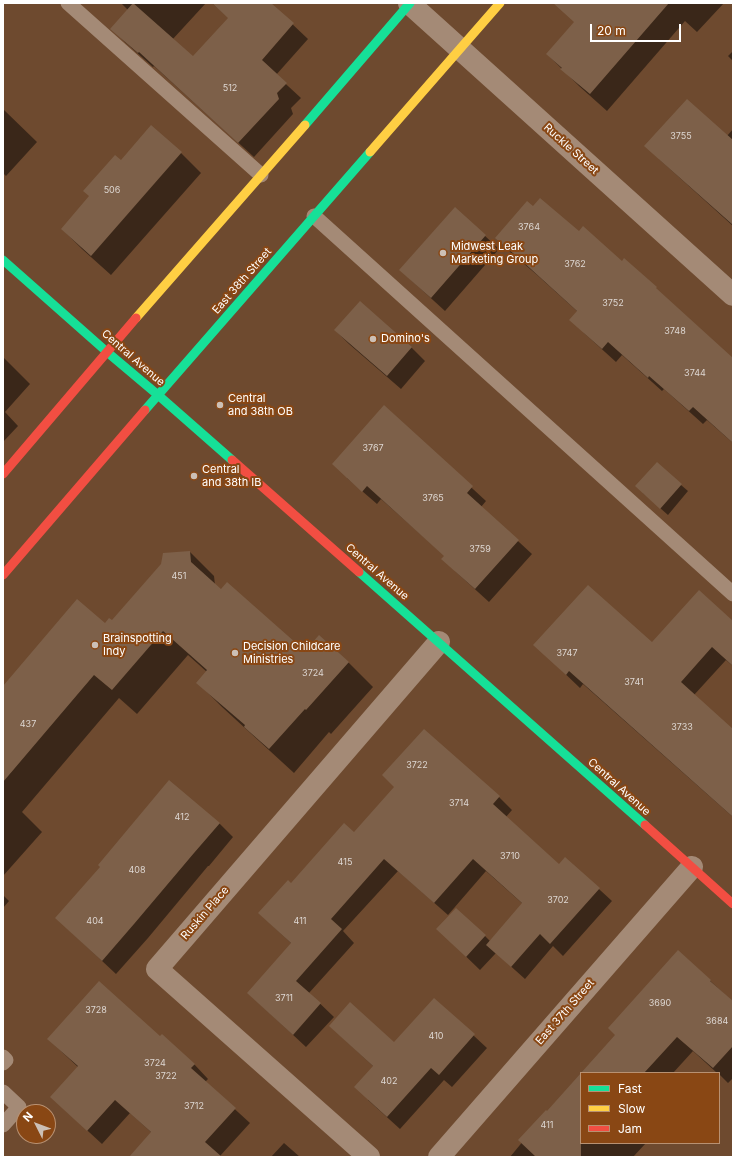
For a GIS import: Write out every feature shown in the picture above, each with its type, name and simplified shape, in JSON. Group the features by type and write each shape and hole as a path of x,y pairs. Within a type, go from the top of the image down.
{"main road":[{"path":"3,474 131,323 345,80 409,3"},
{"name":"East 38th Street","path":"3,575 500,3"},
{"name":"Central Avenue","path":"3,260 439,642 733,904"}],"street":[{"name":"Ruckle Street","path":"409,3 733,295"},
{"name":"Ruskin Place","path":"369,1157 157,969 439,642"},
{"name":"East 37th Street","path":"439,1157 692,867"}],"lane":[{"path":"68,3 261,175"},
{"path":"314,216 733,594"},
{"path":"3,1057 6,1060 3,1063"},
{"path":"3,1092 19,1107 3,1125"}],"building":[{"path":"133,3 193,56 228,18 212,3 271,3 294,23 262,60 287,83 277,93 279,99 238,143 139,52 138,53 110,29"},
{"path":"553,3 669,3 590,94 560,69 562,68 546,54 574,22"},
{"path":"687,99 733,140 733,225 644,146"},
{"path":"151,125 182,152 91,256 61,229 89,196 83,191 115,155 121,160"},
{"path":"540,198 579,231 583,226 622,261 624,258 733,358 733,443 693,407 689,411 649,376 648,378 608,342 602,349 569,320 577,311 495,238 527,201 533,206"},
{"name":"Midwest Leak Marketing Group","path":"455,207 486,235 431,298 399,270"},
{"name":"Domino's","path":"360,301 412,347 387,376 334,330"},
{"path":"384,405 473,486 467,493 519,540 475,589 441,559 444,556 367,486 362,492 332,464"},
{"path":"657,462 682,484 660,509 635,486"},
{"path":"190,551 191,562 221,589 227,582 305,651 319,635 349,662 269,749 244,727 245,725 196,683 207,670 163,631 112,690 94,675 3,782 3,686 77,599 105,623 109,618 112,620 161,564 163,553"},
{"path":"588,585 652,642 699,590 733,621 733,666 712,647 681,682 733,729 733,817 569,671 566,675 533,645"},
{"path":"424,729 500,796 493,804 559,864 565,857 600,888 550,944 540,934 511,967 486,945 522,903 473,859 434,903 384,859 331,919 342,929 296,981 321,1003 293,1035 247,993 291,943 258,913 288,880 291,883 344,823 354,832 394,787 382,775"},
{"path":"169,780 220,823 102,961 55,918 100,867 98,865"},
{"path":"456,908 486,935 466,957 436,929"},
{"path":"678,950 733,1001 733,1046 713,1068 677,1037 645,1072 582,1072 615,1035 608,1028"},
{"path":"99,981 160,1036 162,1034 195,1064 191,1068 236,1108 205,1142 222,1157 129,1157 151,1132 115,1100 87,1131 50,1097 78,1066 47,1039"},
{"path":"434,998 475,1034 439,1075 431,1068 387,1117 354,1087 373,1066 329,1026 350,1002 394,1042"},
{"path":"580,1074 581,1157 536,1157 518,1140 546,1110 547,1111"}],"traffic: fast":[{"path":"305,125 410,3"},
{"path":"145,410 370,152"},
{"path":"3,260 232,460"},
{"path":"359,572 645,825"}],"traffic: slow":[{"path":"370,152 500,3"},
{"path":"136,318 305,125"}],"traffic: jam":[{"path":"3,474 136,318"},
{"path":"3,575 145,410"},
{"path":"232,460 359,572"},
{"path":"645,825 733,904"}],"place":[{"name":"Midwest Leak Marketing Group","path":"443,253"},
{"name":"Domino's","path":"373,339"},
{"name":"Central and 38th OB","path":"220,405"},
{"name":"Central and 38th IB","path":"194,476"},
{"name":"Brainspotting Indy","path":"95,645"},
{"name":"Decision Childcare Ministries","path":"235,653"}]}
